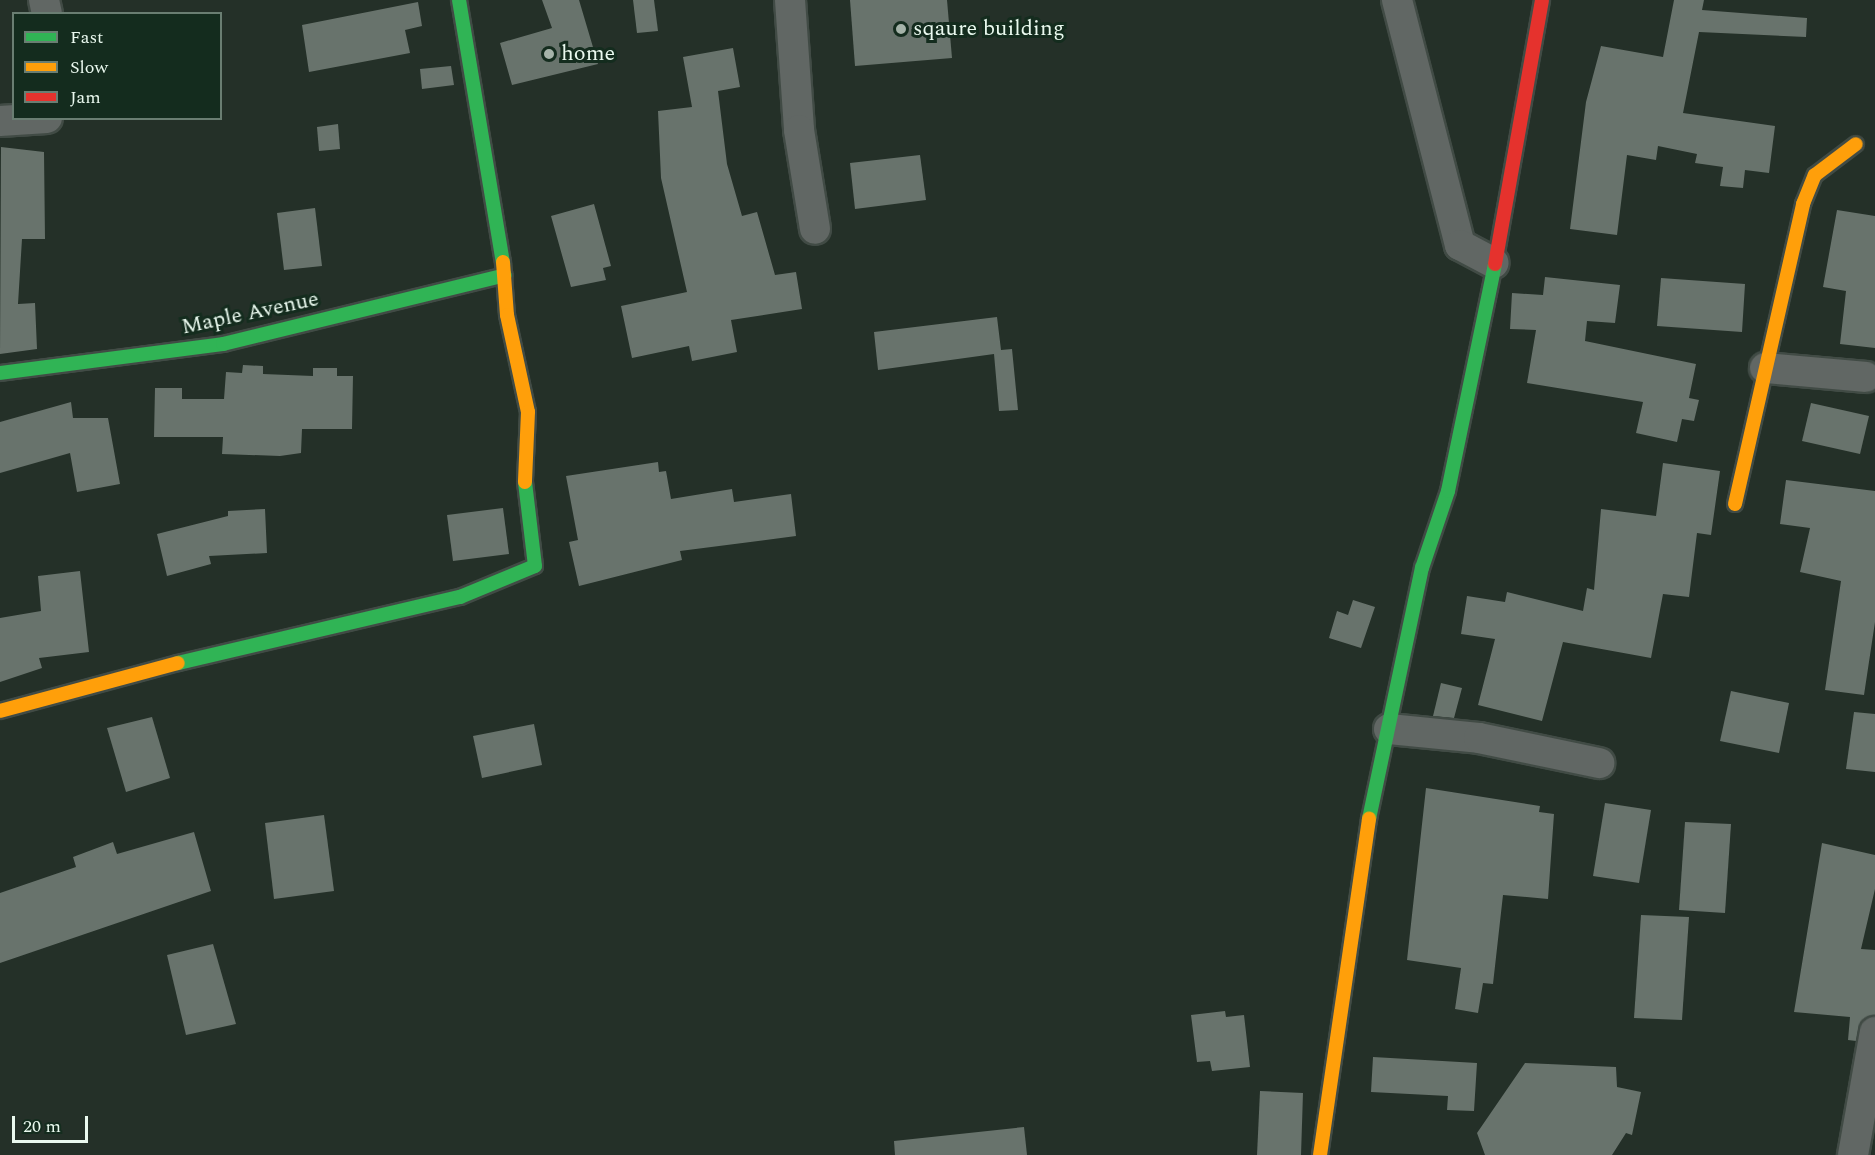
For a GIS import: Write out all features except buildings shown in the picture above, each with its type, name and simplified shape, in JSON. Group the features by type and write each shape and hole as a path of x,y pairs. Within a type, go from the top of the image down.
{"street":[{"path":"0,711 243,646 460,597 535,566 524,471 528,412 507,315 505,276 459,0"},
{"path":"790,0 796,108 814,229"},
{"path":"1397,0 1460,245 1494,263"},
{"path":"1320,1155 1356,881 1422,568 1448,491 1519,150 1542,0"},
{"path":"0,121 16,120"},
{"path":"1735,504 1803,204 1815,175 1856,144"},
{"name":"Maple Avenue","path":"0,373 223,344 505,276"},
{"path":"1765,368 1866,377"},
{"path":"1389,729 1479,738 1599,763"},
{"path":"1853,1155 1875,1032"}],"traffic: fast":[{"path":"459,0 503,262"},
{"path":"1369,819 1422,568 1448,491 1495,264"},
{"path":"0,373 223,344 505,275"},
{"path":"178,663 460,597 535,566 525,482"}],"traffic: slow":[{"path":"1735,504 1803,204 1815,175 1856,144"},
{"path":"503,262 507,315 528,412 525,482"},
{"path":"0,711 178,663"},
{"path":"1320,1155 1369,819"}],"traffic: jam":[{"path":"1495,264 1542,0"}],"place":[{"name":"sqaure building","path":"901,29"},
{"name":"home","path":"549,54"}]}
